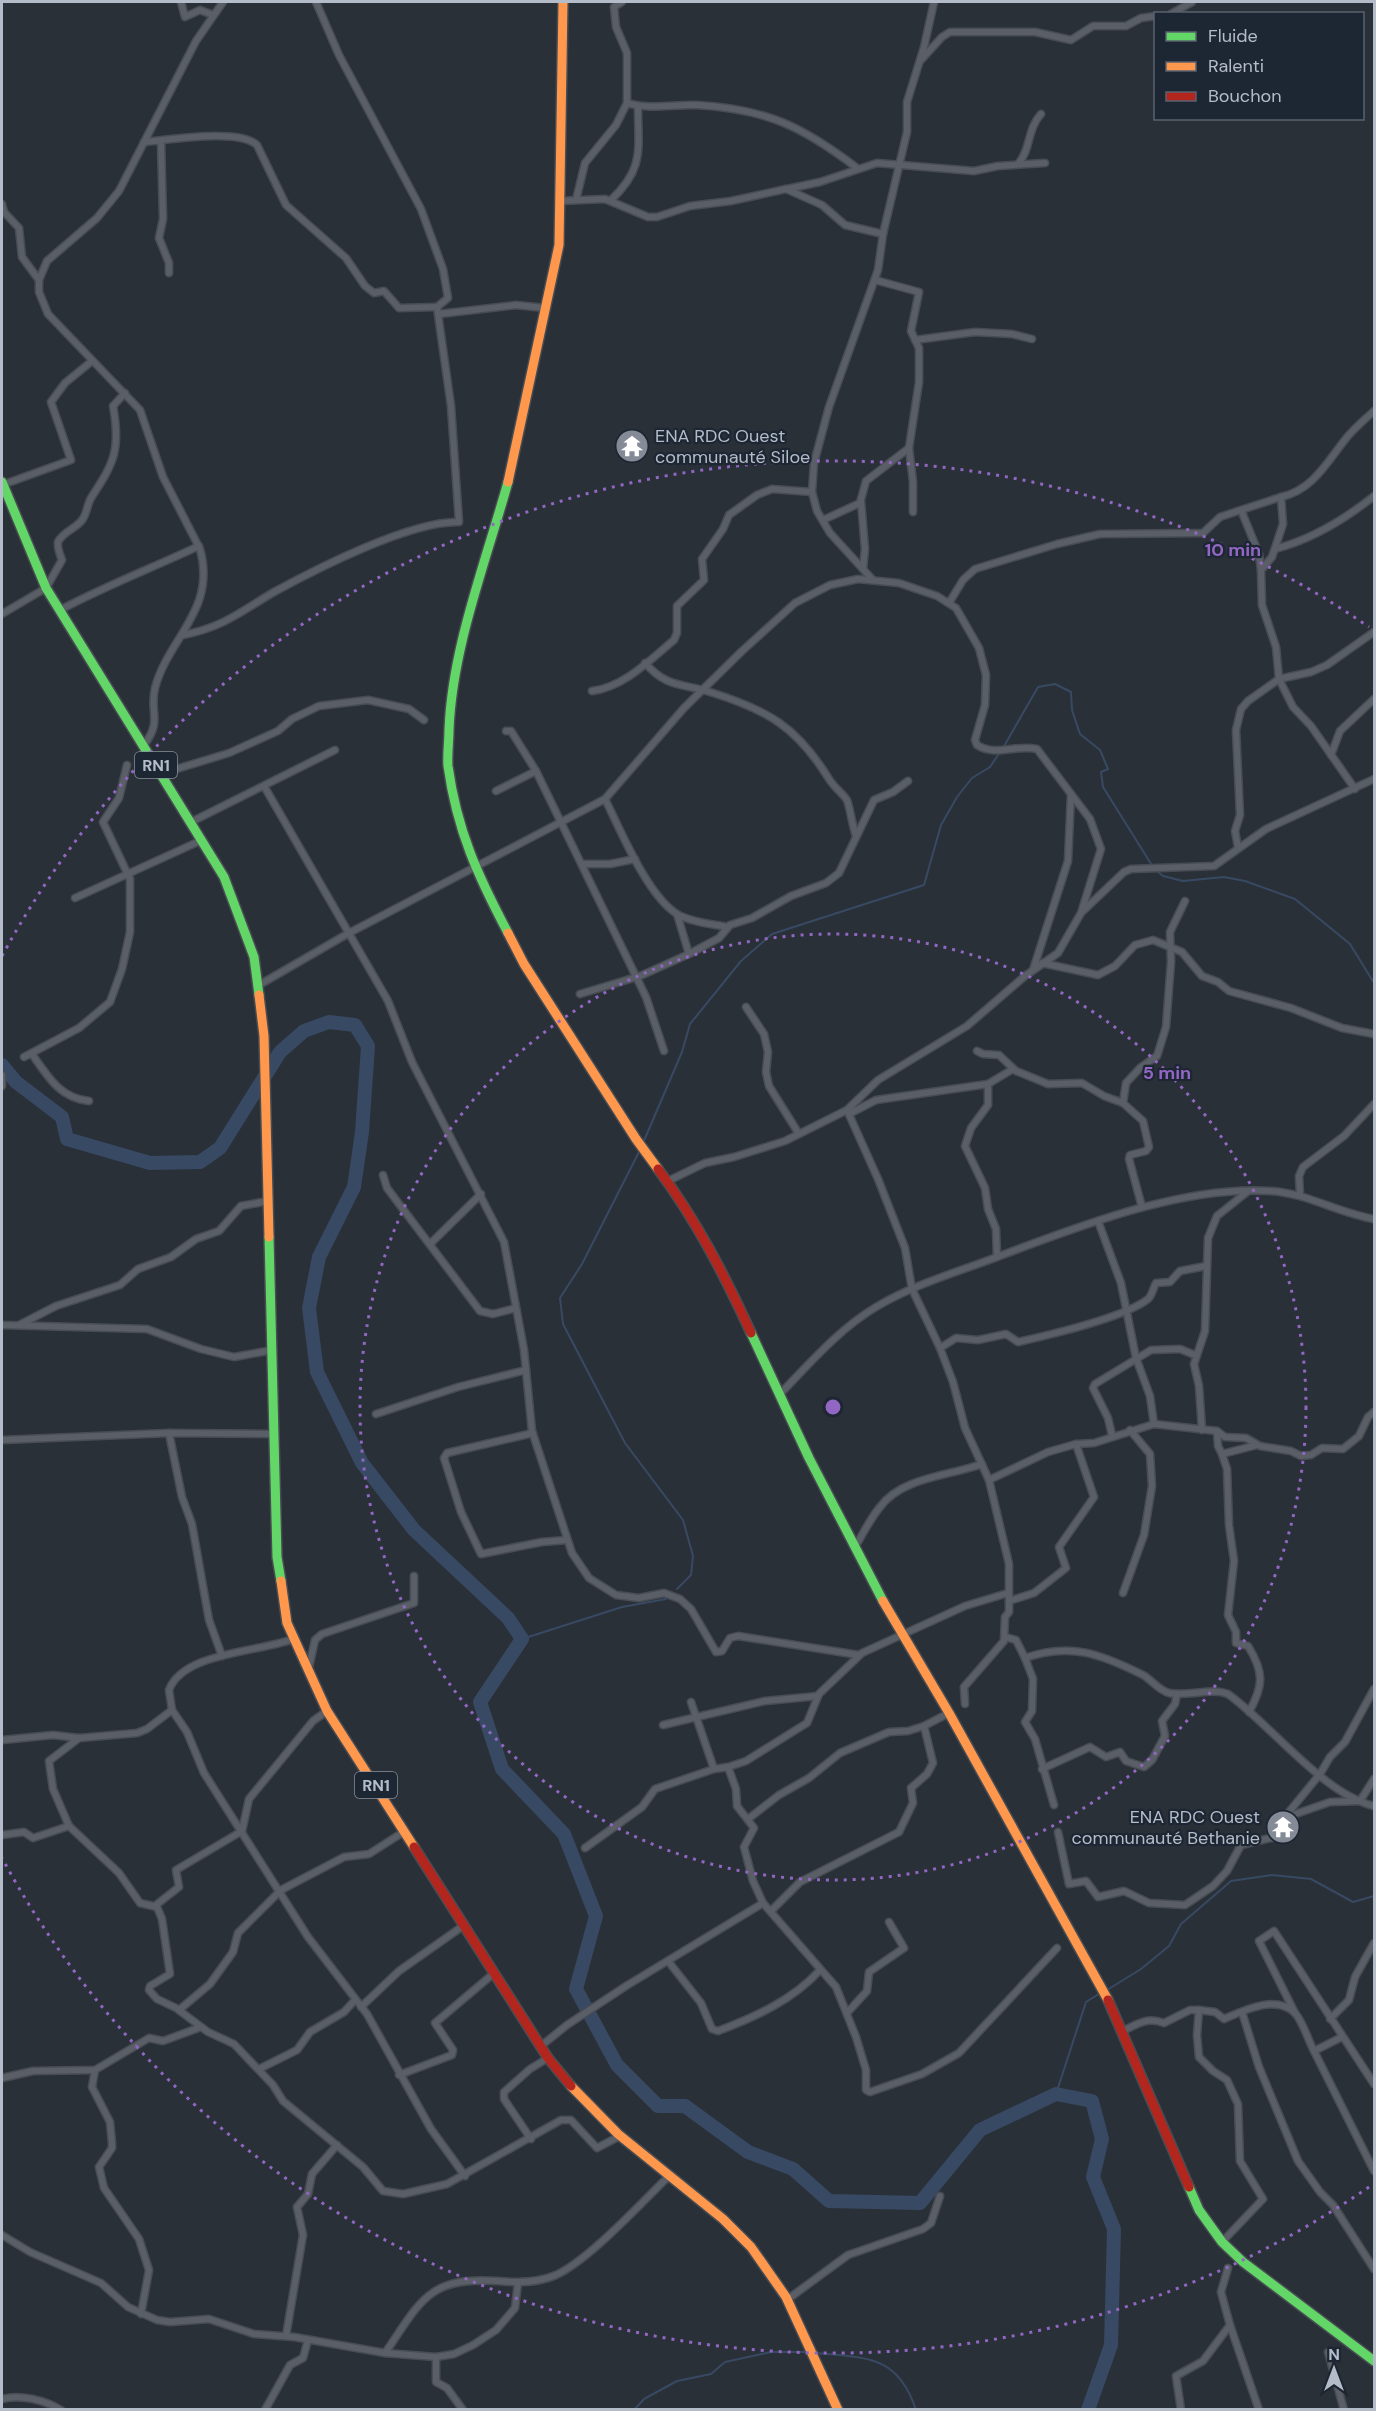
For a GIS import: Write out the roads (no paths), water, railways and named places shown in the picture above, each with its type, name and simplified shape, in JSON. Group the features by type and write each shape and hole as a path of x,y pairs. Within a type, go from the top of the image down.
{"main road":[{"path":"563,2 559,245 510,476 459,657 450,712 448,764 458,816 474,867 524,963 636,1139 688,1209 717,1260 779,1395 877,1591 949,1713 1097,1978 1123,2031 1199,2210 1222,2242 1243,2262 1374,2361"},
{"name":"RN1","path":"2,483 46,588 160,774 203,839 224,877 244,924 254,957 259,985 265,1064 274,1350 277,1557 287,1623 293,1639 327,1711 540,2046 582,2100 621,2136 709,2209 756,2254 787,2300 838,2409"}],"street":[{"path":"182,2 185,17 200,10 213,15"},
{"path":"144,745 155,729 155,687 183,635 202,586 204,561 199,546 163,477 140,410 48,314 39,292 39,280 47,261 108,207 196,41 223,2"},
{"path":"183,635 216,627 325,567 404,533 421,527 459,522 451,406 438,310 448,298 443,268 421,209 339,55 316,2"},
{"path":"576,200 585,163 616,125 627,104 627,53 616,27 614,12 614,6 622,2"},
{"path":"872,580 823,520 812,492 815,455 858,321 875,280 883,234 907,132 907,102 920,61 934,2"},
{"path":"1174,12 1192,2"},
{"path":"920,61 942,37 950,32 1035,32 1071,40 1094,26 1126,26 1141,18 1154,16"},
{"path":"627,104 638,107 696,105 768,115 818,140 857,168"},
{"path":"611,200 629,181 638,165 638,107"},
{"path":"1018,164 1025,156 1032,126 1041,114"},
{"path":"144,142 234,136 251,140 257,145 286,205 346,258 365,286 374,293 384,291 399,308 438,310 516,305 545,308"},
{"path":"162,141 164,219 159,238 168,260 169,273"},
{"path":"560,201 611,200 648,217 657,217 690,206 731,201 820,182 877,163 974,171 1018,164 1045,163"},
{"path":"786,189 822,206 845,225 883,234"},
{"path":"2,204 4,212 19,228 22,257 39,280"},
{"path":"875,280 919,292 912,329 919,348 919,382 909,448 913,482 913,512"},
{"path":"915,340 975,332 1012,334 1032,339"},
{"path":"2,483 70,460 51,402 64,383 92,361"},
{"path":"2,614 46,588 62,560 58,546 60,539 82,520 91,498 108,474 116,449 116,421 113,406 124,393"},
{"path":"949,603 969,574 987,564 1095,534 1203,533 1220,517 1281,497 1310,483 1323,470 1346,438 1374,411"},
{"path":"863,569 865,549 861,501 866,481 909,448"},
{"path":"592,691 606,689 645,663 676,636 677,606 704,580 702,559 723,529 729,515 756,495 772,489 812,492"},
{"path":"1261,570 1275,549 1283,524 1281,497"},
{"path":"1275,549 1309,539 1374,498"},
{"path":"823,520 861,501"},
{"path":"1241,510 1259,554 1262,605 1276,646 1279,679 1293,707 1355,789"},
{"path":"59,611 106,586 199,546"},
{"path":"259,985 349,933 605,799 702,690 803,597 848,580 872,580 915,587 949,603 968,625 984,662 987,690 975,740 977,745 988,750 1028,747 1037,749 1095,829 1101,849 1081,913 1058,953 1033,970 967,1026 873,1084 848,1112"},
{"path":"1238,847 1235,831 1240,815 1236,741 1239,714 1248,701 1279,679 1311,672 1328,665 1374,632"},
{"path":"645,663 659,679 748,704 778,721 803,742 848,802 849,818 856,836"},
{"path":"1331,755 1340,731 1374,699"},
{"path":"160,774 229,753 278,731 292,719 319,706 368,700 409,709 424,720"},
{"path":"506,730 511,731 536,771 562,821 648,1003 664,1051"},
{"path":"191,822 335,750"},
{"path":"24,1057 79,1028 110,1002 129,939 128,872 103,822 119,798 127,765"},
{"path":"496,791 536,771"},
{"path":"1081,913 1124,872 1131,869 1214,866 1266,828 1374,779"},
{"path":"580,994 635,977 689,954 719,938 727,927 756,916 791,896 830,881 839,873 874,800 893,792 908,780"},
{"path":"264,786 388,1001 412,1062 504,1242 526,1370 533,1433 572,1553 589,1578 616,1595 639,1598 663,1593 680,1599 691,1609 716,1652 722,1651 730,1638 738,1636 860,1655"},
{"path":"1033,970 1068,861 1071,793"},
{"path":"605,799 635,859 660,900 677,914 727,927"},
{"path":"75,898 203,839"},
{"path":"582,864 610,864 635,859"},
{"path":"1123,1103 1126,1083 1140,1068 1157,1056 1166,1027 1171,962 1170,932 1185,901"},
{"path":"677,914 689,954"},
{"path":"1042,963 1098,975 1115,966 1141,941 1153,940 1170,946 1188,957 1202,976 1218,982 1229,991 1291,1008 1342,1028 1374,1034"},
{"path":"746,1007 764,1034 768,1052 766,1072 770,1086 799,1134"},
{"path":"977,1051 983,1054 999,1055 1013,1069 1048,1084 1082,1083 1104,1096 1123,1103 1143,1121 1149,1147 1146,1151 1129,1157 1142,1208"},
{"path":"32,1054 47,1077 62,1092 76,1099 89,1101"},
{"path":"668,1181 705,1163 777,1144 876,1100 988,1084 1013,1069"},
{"path":"2,1075 2,1086"},
{"path":"988,1084 988,1105 971,1128 965,1146 985,1188 988,1209 996,1229 997,1257"},
{"path":"1300,1195 1299,1176 1303,1167 1344,1136 1374,1104"},
{"path":"848,1112 905,1248 912,1288 940,1348 953,1382 965,1428 989,1480 1007,1553 1009,1612 1005,1617 1005,1637 1002,1644 964,1687 965,1704"},
{"path":"383,1175 387,1188 480,1311 493,1314 516,1308"},
{"path":"1202,1430 1195,1355 1205,1331 1206,1266 1211,1226 1217,1216 1249,1191"},
{"path":"779,1395 836,1336 856,1321 912,1288 1098,1221 1142,1208 1249,1191 1300,1195 1344,1213 1374,1219"},
{"path":"430,1245 481,1194"},
{"path":"19,1325 47,1309 120,1285 138,1269 171,1257 196,1239 219,1231 241,1206 268,1201"},
{"path":"1098,1221 1116,1267 1128,1309 1136,1358 1150,1396 1154,1424"},
{"path":"940,1348 956,1338 978,1340 1003,1334 1018,1342 1055,1334 1128,1309 1150,1297 1156,1283 1170,1282 1180,1271 1206,1266"},
{"path":"2,1326 147,1329 201,1349 234,1357 274,1350"},
{"path":"1112,1436 1108,1418 1093,1388 1099,1380 1151,1350 1180,1349 1195,1355"},
{"path":"376,1414 458,1387 526,1370"},
{"path":"989,1480 1039,1455 1076,1444 1094,1443 1154,1424 1217,1431 1225,1437 1248,1438 1257,1445 1301,1456 1311,1455 1322,1448 1341,1449 1359,1436 1368,1417 1374,1413"},
{"path":"1123,1593 1144,1535 1152,1486 1150,1454 1130,1431"},
{"path":"1217,1431 1218,1446 1227,1469 1228,1526 1234,1561 1228,1616 1236,1632 1237,1644 1248,1646 1260,1667 1258,1694 1249,1712"},
{"path":"169,1433 182,1497 192,1524 209,1620 222,1656"},
{"path":"2,1440 169,1433 274,1434"},
{"path":"533,1433 447,1453 444,1458 461,1512 481,1554 542,1542 567,1540"},
{"path":"585,1848 642,1808 655,1789 746,1761 807,1723 818,1696 860,1655 965,1606 1034,1593 1066,1570 1059,1547 1094,1497 1076,1444"},
{"path":"1222,1454 1257,1445"},
{"path":"855,1547 880,1507 894,1493 918,1482 982,1464"},
{"path":"309,1673 312,1649 322,1634 411,1606 416,1600 414,1576"},
{"path":"1005,1637 1016,1640 1033,1679 1032,1711 1025,1722 1035,1739 1053,1805"},
{"path":"293,1639 277,1645 222,1656 190,1668 175,1679 169,1690 172,1710 184,1727 204,1773 308,1937 361,2007 431,2129 465,2176"},
{"path":"1025,1658 1051,1649 1083,1650 1145,1676 1164,1691 1176,1694 1223,1692 1320,1774 1360,1801 1374,1806"},
{"path":"1284,1818 1320,1774 1330,1757 1345,1742 1374,1689"},
{"path":"1042,1769 1090,1747 1106,1757 1120,1752 1126,1761 1144,1767 1152,1760 1165,1736 1162,1721 1175,1704 1176,1694"},
{"path":"663,1725 765,1701 818,1696"},
{"path":"691,1702 714,1769"},
{"path":"2,1740 53,1735 80,1738 137,1733 147,1729 172,1710"},
{"path":"80,1738 48,1764 53,1789 69,1826 123,1878 140,1903 156,1905 179,1887 176,1870 242,1831 249,1799 314,1721 327,1711"},
{"path":"748,1819 779,1795 809,1778 840,1753 889,1732 908,1731 924,1726 949,1713"},
{"path":"771,1911 800,1882 899,1832 913,1803 911,1788 927,1774 933,1763 924,1726"},
{"path":"728,1767 736,1790 737,1806 754,1828 745,1841 746,1858 763,1903 836,1987 866,2070 866,2090 870,2092 878,2090 922,2074 959,2053 1057,1948"},
{"path":"1360,1801 1374,1779"},
{"path":"1058,1832 1070,1884 1086,1881 1098,1897 1124,1891 1149,1903 1174,1906 1192,1902 1213,1887 1227,1871 1241,1845 1275,1837 1275,1823 1330,1802 1360,1801"},
{"path":"2,1835 24,1832 32,1838 69,1826"},
{"path":"179,2010 210,1984 233,1952 238,1933 280,1890 344,1857 369,1854 405,1831"},
{"path":"540,2046 594,2007 763,1903"},
{"path":"156,1905 162,1918 170,1974 150,1986 149,1990 157,1999 179,2010 201,2027 234,2044 259,2069 283,2101 363,2167 385,2192 409,2193 447,2184 465,2176 493,2156 531,2139 555,2123 569,2119 597,2148 621,2136"},
{"path":"847,2013 867,1991 869,1972 903,1948 889,1922"},
{"path":"361,2007 399,1971 464,1926"},
{"path":"1374,2084 1274,1931 1258,1941 1374,2171"},
{"path":"1330,2019 1349,2000 1355,1977 1374,1943"},
{"path":"668,1961 702,2003 715,2031 766,2011 804,1986 820,1970"},
{"path":"399,2075 452,2055 453,2050 435,2023 494,1974"},
{"path":"259,2069 297,2050 309,2032 344,2012 355,2000"},
{"path":"1123,2031 1146,2020 1157,2019 1164,2023 1190,2010 1215,2012 1222,2019 1261,2005 1283,2007 1295,2013"},
{"path":"1199,2010 1197,2035 1199,2056 1213,2071 1227,2080 1238,2104 1240,2161 1263,2199 1222,2242"},
{"path":"1242,2012 1259,2067 1298,2161 1320,2192 1333,2205 1374,2269"},
{"path":"2,2078 33,2071 95,2070 148,2038 163,2041 201,2027"},
{"path":"1314,2051 1342,2037"},
{"path":"531,2139 504,2098 504,2092 525,2073 549,2058"},
{"path":"95,2070 92,2087 110,2122 112,2143 112,2148 99,2167 104,2188 139,2239 149,2270 141,2314"},
{"path":"286,2336 303,2235 297,2207 308,2194 312,2174 337,2145"},
{"path":"385,2353 420,2303 440,2286 474,2279 518,2283 545,2279 568,2268 670,2176"},
{"path":"787,2300 848,2255 923,2229 931,2223 940,2196"},
{"path":"2,2235 30,2252 101,2283 128,2307 163,2321 214,2319 254,2334 286,2336 385,2353 436,2357 473,2346 496,2330 518,2305 518,2283"},
{"path":"1228,2268 1221,2292 1259,2409"},
{"path":"1182,2409 1176,2376 1203,2361 1230,2325"},
{"path":"265,2409 290,2365 303,2358 308,2340"},
{"path":"1328,2352 1344,2409"},
{"path":"436,2357 436,2382 447,2388 463,2409"},
{"path":"2,2399 12,2397 44,2401 61,2409"}],"waterway":[{"path":"1003,748 1038,687 1055,684 1071,692 1072,710 1080,734 1100,750 1108,769 1101,772 1103,787 1153,867"},
{"path":"643,1143 682,1052 690,1024 741,961 772,934 924,885 941,825 957,797 972,778 990,767 1000,752"},
{"path":"1157,871 1163,876 1183,881 1224,877 1245,881 1295,899 1350,944 1374,983"},
{"path":"2,1065 16,1082 62,1117 67,1139 150,1163 200,1162 220,1148 280,1052 304,1031 329,1022 355,1025 368,1046 362,1132 354,1187 319,1257 309,1308 317,1372 362,1463 414,1530 508,1618 522,1639 480,1702 502,1769 564,1834 596,1916 576,1989 617,2065 658,2106 685,2106 748,2152 793,2169 829,2201 920,2203 980,2130 1056,2094 1092,2101 1102,2139 1093,2177 1114,2229 1111,2345 1088,2410"},
{"path":"641,1148 582,1264 560,1298 563,1324 625,1443 683,1520 693,1556 691,1575 677,1589"},
{"path":"522,1639 622,1607 666,1599"},
{"path":"1107,1990 1141,1969 1169,1946 1181,1924 1231,1881 1272,1875 1311,1879 1353,1902 1374,1896"},
{"path":"1056,2094 1086,2002 1102,1992"},
{"path":"634,2410 644,2399 677,2381 711,2374 725,2362 771,2352 808,2352"},
{"path":"816,2353 865,2359 890,2369 909,2392 916,2410"}],"place":[{"name":"ENA RDC Ouest communauté Siloe","path":"632,446"},
{"name":"ENA RDC Ouest communauté Bethanie","path":"1283,1827"}]}
